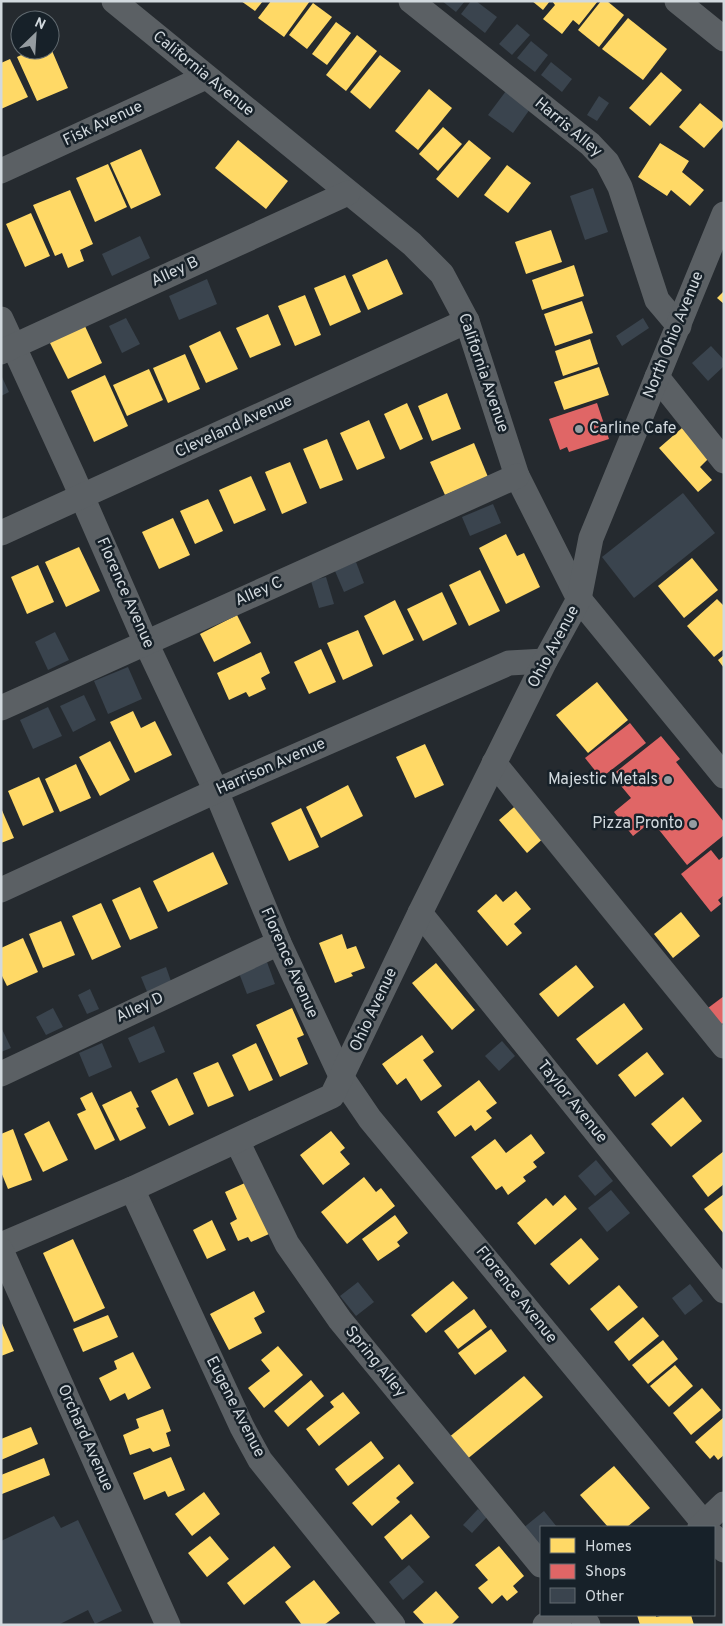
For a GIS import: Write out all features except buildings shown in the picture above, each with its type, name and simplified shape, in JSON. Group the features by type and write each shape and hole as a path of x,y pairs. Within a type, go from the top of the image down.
{"street":[{"name":"California Avenue","path":"114,1 412,244 442,274 467,321 517,476 579,599 724,776"},
{"name":"Harris Alley","path":"411,1 590,144 607,162 620,187 657,300 678,326"},
{"path":"678,1 724,39"},
{"name":"Fisk Avenue","path":"1,171 206,77"},
{"name":"Alley B","path":"7,349 348,193"},
{"name":"North Ohio Avenue","path":"579,599 591,538 724,214"},
{"name":"Florence Avenue","path":"1,319 7,349 82,497 146,643 216,792 279,943 342,1078 370,1119 704,1526"},
{"name":"Cleveland Avenue","path":"1,533 467,321"},
{"path":"657,377 724,461"},
{"name":"Alley C","path":"1,708 517,476"},
{"name":"Ohio Avenue","path":"1,1245 132,1189 332,1096 494,763 545,661 579,599"},
{"name":"Harrison Avenue","path":"1,890 216,792 509,663 545,661"},
{"path":"494,763 724,1046"},
{"name":"Taylor Avenue","path":"420,914 724,1290"},
{"name":"Alley D","path":"1,1074 279,943"},
{"name":"Spring Alley","path":"237,1141 287,1244 340,1320 540,1564"},
{"name":"Eugene Avenue","path":"132,1189 242,1427 260,1460 393,1625"},
{"name":"Orchard Avenue","path":"1,1250 168,1625"},
{"path":"708,1526 724,1504"},
{"name":"Florence Avenue","path":"715,1540 724,1550"},
{"path":"545,1625 560,1616"}],"place":[{"name":"Carline Cafe","path":"579,429"},
{"name":"Majestic Metals","path":"668,780"},
{"name":"Pizza Pronto","path":"693,824"}]}
